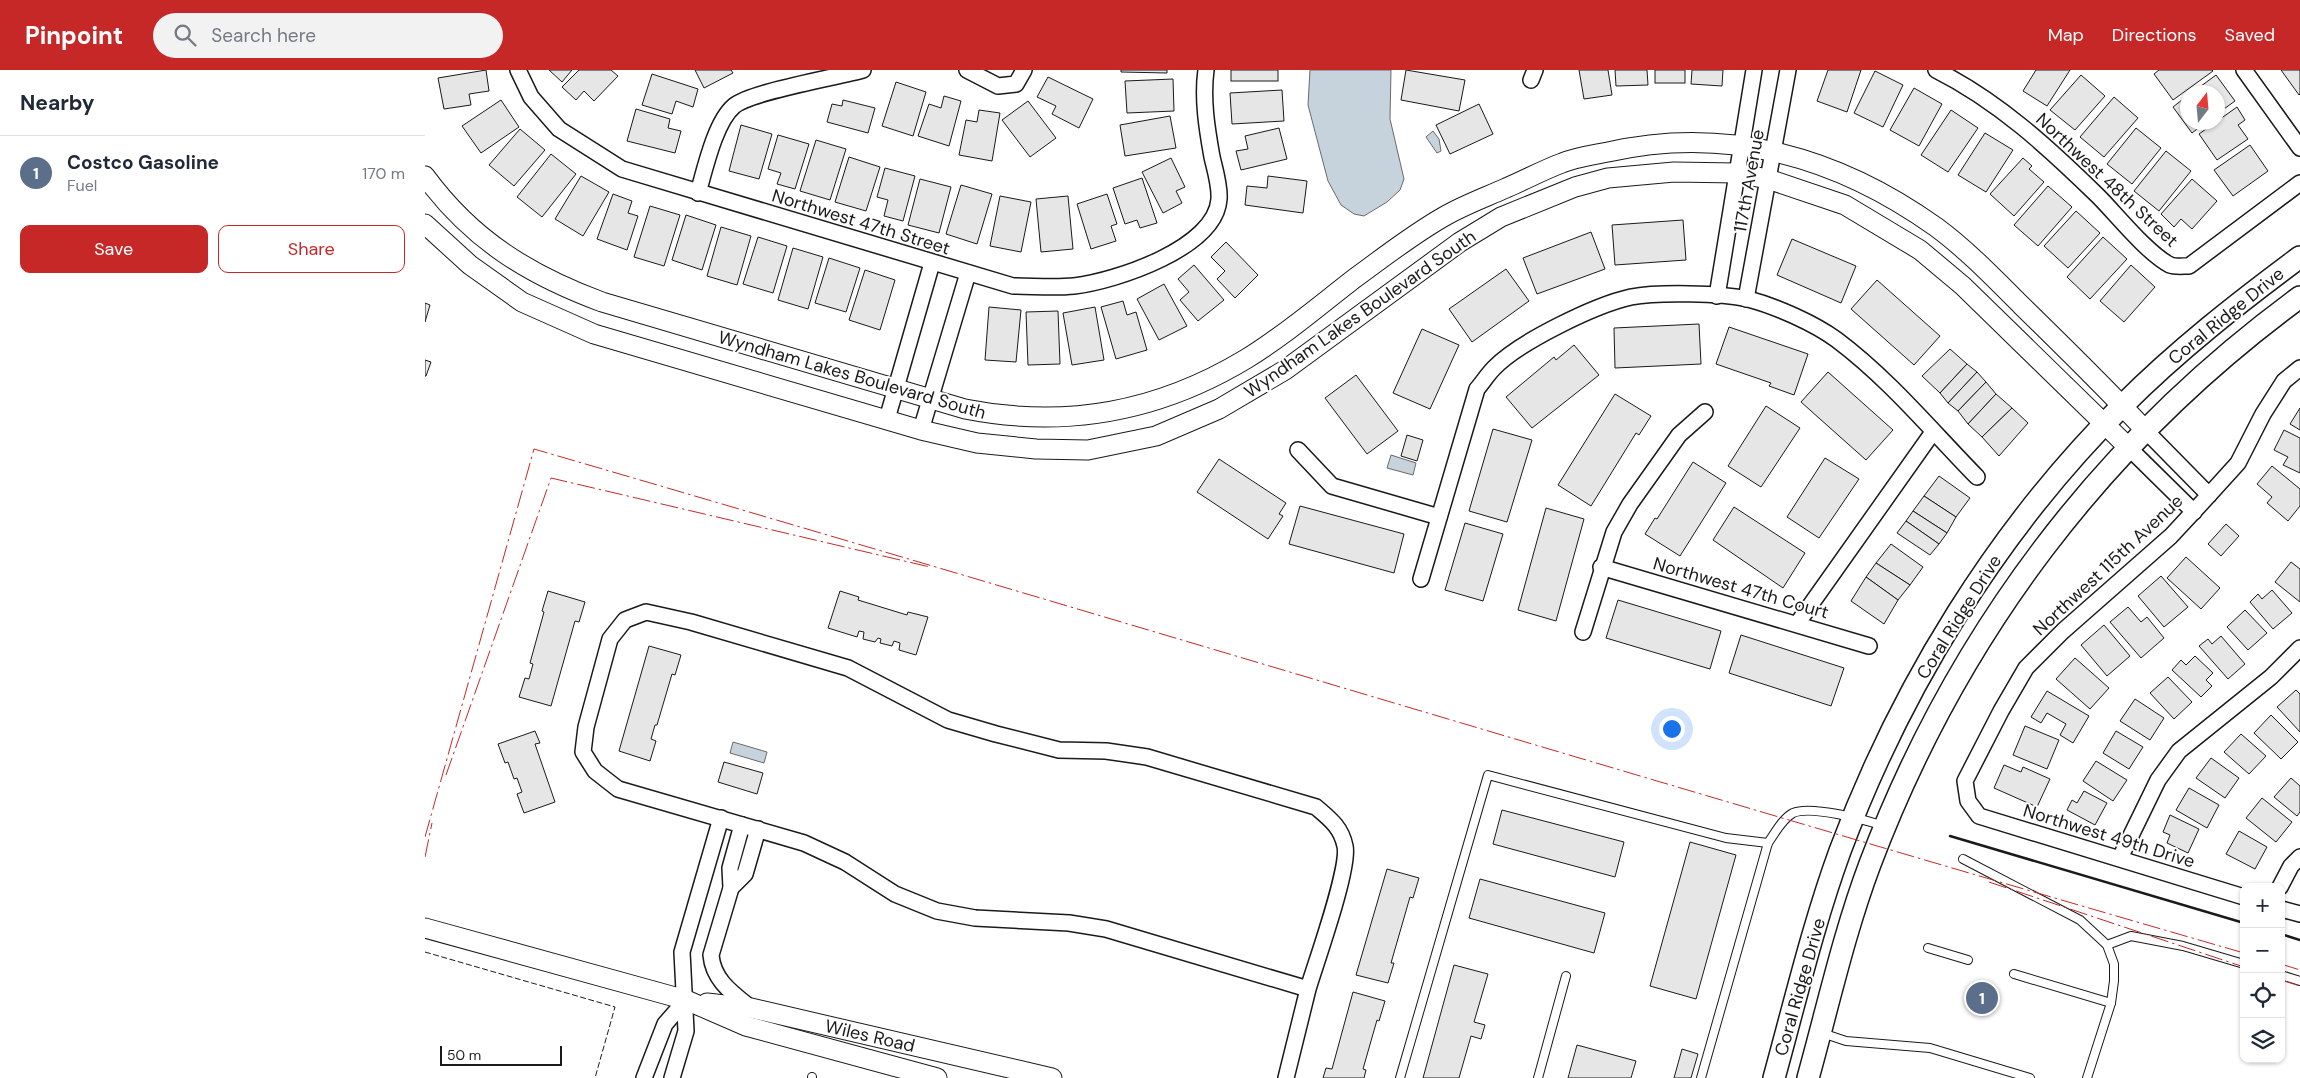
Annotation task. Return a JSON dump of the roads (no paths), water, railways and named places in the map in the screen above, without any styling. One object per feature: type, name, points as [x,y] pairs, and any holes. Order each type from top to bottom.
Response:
[{"type":"main road","name":"Coral Ridge Drive","points":[[1774,1078],[1820,914],[1854,816],[1906,706],[1931,659],[1973,590],[2044,493],[2122,406],[2209,327],[2300,257]]},
{"type":"main road","name":"Coral Ridge Drive","points":[[1808,1078],[1848,929],[1885,826],[1902,785],[1937,715],[1996,613],[2060,524],[2145,430],[2222,358],[2300,297]]},
{"type":"street","points":[[698,193],[714,137],[734,106],[761,94],[863,70]]},
{"type":"street","points":[[967,70],[998,86],[1016,84],[1024,70]]},
{"type":"street","name":"Northwest 47th Street","points":[[518,71],[531,97],[559,129],[622,169],[967,274],[1013,286],[1074,286],[1127,275],[1176,252],[1206,228],[1217,214],[1220,197],[1207,128],[1206,70]]},
{"type":"street","name":"117th Avenue","points":[[1717,296],[1754,70]]},
{"type":"street","name":"117th Avenue","points":[[1746,299],[1788,70]]},
{"type":"street","name":"Northwest 48th Street","points":[[1936,70],[1957,75],[2012,118],[2055,154],[2153,252],[2171,266],[2189,266],[2300,183]]},
{"type":"street","points":[[2244,70],[2300,148]]},
{"type":"street","name":"Wyndham Lakes Boulevard South","points":[[425,176],[435,190],[487,242],[524,267],[559,286],[602,302],[930,400],[996,415],[1054,418],[1113,412],[1147,404],[1189,388],[1249,357],[1404,242],[1447,215],[1565,162],[1637,145],[1695,142],[1741,144],[1773,150],[1850,177],[1890,196],[1938,228],[1993,277],[2145,430]]},
{"type":"street","name":"Wyndham Lakes Boulevard South","points":[[425,224],[477,271],[522,302],[594,334],[921,430],[977,443],[1036,449],[1088,450],[1156,436],[1219,409],[1285,370],[1460,242],[1501,217],[1575,187],[1608,178],[1674,172],[1736,173],[1768,178],[1845,205],[1920,250],[1963,286],[2129,447]]},
{"type":"street","points":[[887,419],[932,263]]},
{"type":"street","points":[[921,430],[967,274]]},
{"type":"street","points":[[1421,579],[1477,389],[1495,367],[1531,340],[1577,317],[1631,297],[1677,294],[1717,296],[1746,299],[1782,311],[1835,339],[1886,382],[1977,477]]},
{"type":"street","name":"Northwest 115th Avenue","points":[[1968,801],[1965,781],[2001,711],[2026,668],[2063,631],[2171,536],[2209,496],[2238,463],[2263,414],[2284,381],[2300,368]]},
{"type":"street","points":[[1583,632],[1601,568],[1614,532],[1630,504],[1679,435],[1705,412]]},
{"type":"street","points":[[2145,430],[2209,496]]},
{"type":"street","points":[[1797,624],[1933,432]]},
{"type":"street","points":[[2129,447],[2194,512]]},
{"type":"street","points":[[1298,450],[1331,486],[1439,517]]},
{"type":"street","name":"Northwest 47th Court","points":[[1601,568],[1869,646]]},
{"type":"street","points":[[1286,1078],[1308,989],[1344,870],[1346,847],[1337,824],[1316,807],[1147,757],[1106,751],[1059,750],[948,720],[847,668],[691,622],[646,612],[625,620],[609,638],[585,728],[583,752],[595,771],[618,788],[804,843],[845,862],[895,894],[937,910],[975,918],[1069,923],[1106,929],[1308,989]]},
{"type":"street","points":[[2120,858],[2158,780],[2179,751],[2271,677],[2300,648]]},
{"type":"street","name":"Northwest 49th Drive","points":[[1968,801],[1979,816],[2240,896]]},
{"type":"street","points":[[672,1078],[686,1031],[686,1000],[682,952],[721,818]]},
{"type":"street","points":[[742,825],[730,868],[731,888],[713,945],[711,965],[720,981],[751,1008]]},
{"type":"street","points":[[731,888],[745,874],[758,829]]},
{"type":"street","points":[[710,853],[733,859]]},
{"type":"street","points":[[2282,883],[2291,866],[2300,857]]},
{"type":"street","points":[[2285,910],[2300,914]]},
{"type":"street","name":"Wiles Road","points":[[425,928],[686,1000],[746,1026],[937,1078]]},
{"type":"street","points":[[644,1078],[665,1024],[686,1000]]},
{"type":"street","name":"Wiles Road","points":[[686,1000],[751,1008],[1052,1078]]},
{"type":"lane","points":[[1400,1078],[1488,775],[1726,838],[1768,843]]},
{"type":"lane","points":[[1701,1078],[1768,843],[1781,824],[1793,813],[1813,810],[1830,815],[1854,816],[1885,826]]},
{"type":"lane","points":[[1963,860],[2081,920],[2107,944],[2114,964],[2111,1003],[2087,1078]]},
{"type":"lane","points":[[2107,944],[2131,936],[2183,946],[2240,963]]},
{"type":"lane","points":[[1928,948],[1968,960]]},
{"type":"lane","points":[[2014,974],[2111,1003]]},
{"type":"lane","points":[[1538,1078],[1566,976]]},
{"type":"lane","points":[[2285,976],[2300,981]]},
{"type":"lane","points":[[1821,1033],[1846,1040],[1930,1048],[2030,1078]]},
{"type":"place","name":"Costco Gasoline","points":[[1982,998]]}]
